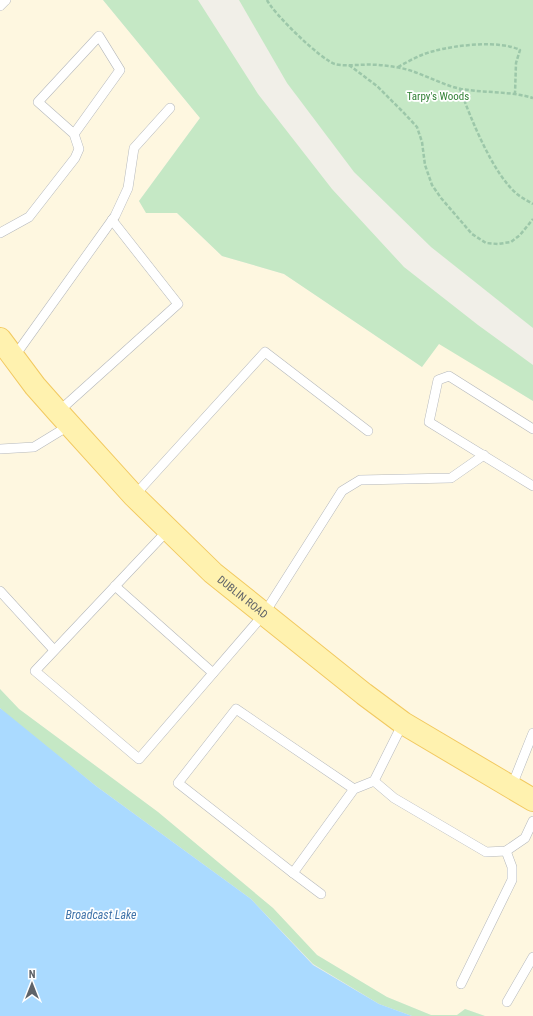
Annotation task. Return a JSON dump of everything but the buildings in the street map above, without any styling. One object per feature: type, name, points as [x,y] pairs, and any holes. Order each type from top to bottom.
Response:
[{"type":"main road","name":"DUBLIN ROAD","points":[[0,339],[35,386],[134,496],[213,573],[364,694],[403,723],[533,800]]},
{"type":"lane","points":[[0,6],[6,0]]},
{"type":"lane","points":[[0,233],[29,217],[75,158],[79,149],[74,134],[38,102],[99,36],[120,70],[74,134]]},
{"type":"lane","points":[[14,358],[112,220],[128,188],[134,148],[170,108]]},
{"type":"lane","points":[[0,449],[34,447],[178,304],[112,220]]},
{"type":"lane","points":[[134,496],[265,352],[368,431]]},
{"type":"lane","points":[[533,429],[448,376],[438,380],[429,422],[533,486]]},
{"type":"lane","points":[[168,530],[35,671],[139,759],[264,614],[342,491],[360,480],[451,478],[484,455]]},
{"type":"lane","points":[[115,586],[213,673]]},
{"type":"lane","points":[[0,591],[54,650]]},
{"type":"lane","points":[[321,894],[178,783],[236,709],[354,789]]},
{"type":"lane","points":[[293,872],[354,789],[374,780],[403,723]]},
{"type":"lane","points":[[511,788],[533,733]]},
{"type":"lane","points":[[374,780],[394,798],[486,852],[506,851],[525,838],[533,821]]},
{"type":"lane","points":[[461,984],[512,880],[512,867],[506,851]]},
{"type":"lane","points":[[507,1002],[533,957]]},
{"type":"path","points":[[267,0],[268,4],[283,21],[324,58],[334,64],[397,67],[415,72],[440,83],[460,89],[515,94],[533,98]]},
{"type":"path","points":[[397,67],[418,56],[434,51],[492,44],[512,46],[520,50],[516,63],[515,94]]},
{"type":"path","points":[[349,65],[377,86],[417,127],[422,142],[425,165],[432,185],[441,198],[472,234],[486,243],[498,244],[511,242],[520,235],[533,219]]},
{"type":"path","points":[[460,89],[470,116],[504,181],[518,195],[533,204]]},
{"type":"shaded area","points":[[0,0],[103,0],[200,118],[139,201],[146,212],[177,213],[222,256],[284,274],[422,367],[439,343],[533,401],[533,1016],[485,1016],[465,1009],[457,1015],[431,1015],[387,997],[317,955],[273,908],[158,812],[19,709],[0,689]]},
{"type":"green space","points":[[103,0],[198,0],[258,94],[332,189],[404,267],[478,325],[533,365],[533,401],[439,344],[422,367],[284,274],[222,256],[177,213],[146,213],[139,201],[200,118]]},
{"type":"green space","name":"Tarpy's Woods","points":[[239,0],[533,0],[533,328],[431,247],[354,172],[287,83]]},
{"type":"green space","points":[[0,689],[19,709],[158,812],[273,908],[317,955],[387,997],[431,1015],[457,1015],[465,1009],[485,1016],[412,1016],[379,1004],[313,964],[251,899],[96,786],[7,715],[0,708]]},
{"type":"water","name":"Broadcast Lake","points":[[0,708],[96,786],[251,899],[313,965],[379,1004],[412,1016],[0,1016]]}]
